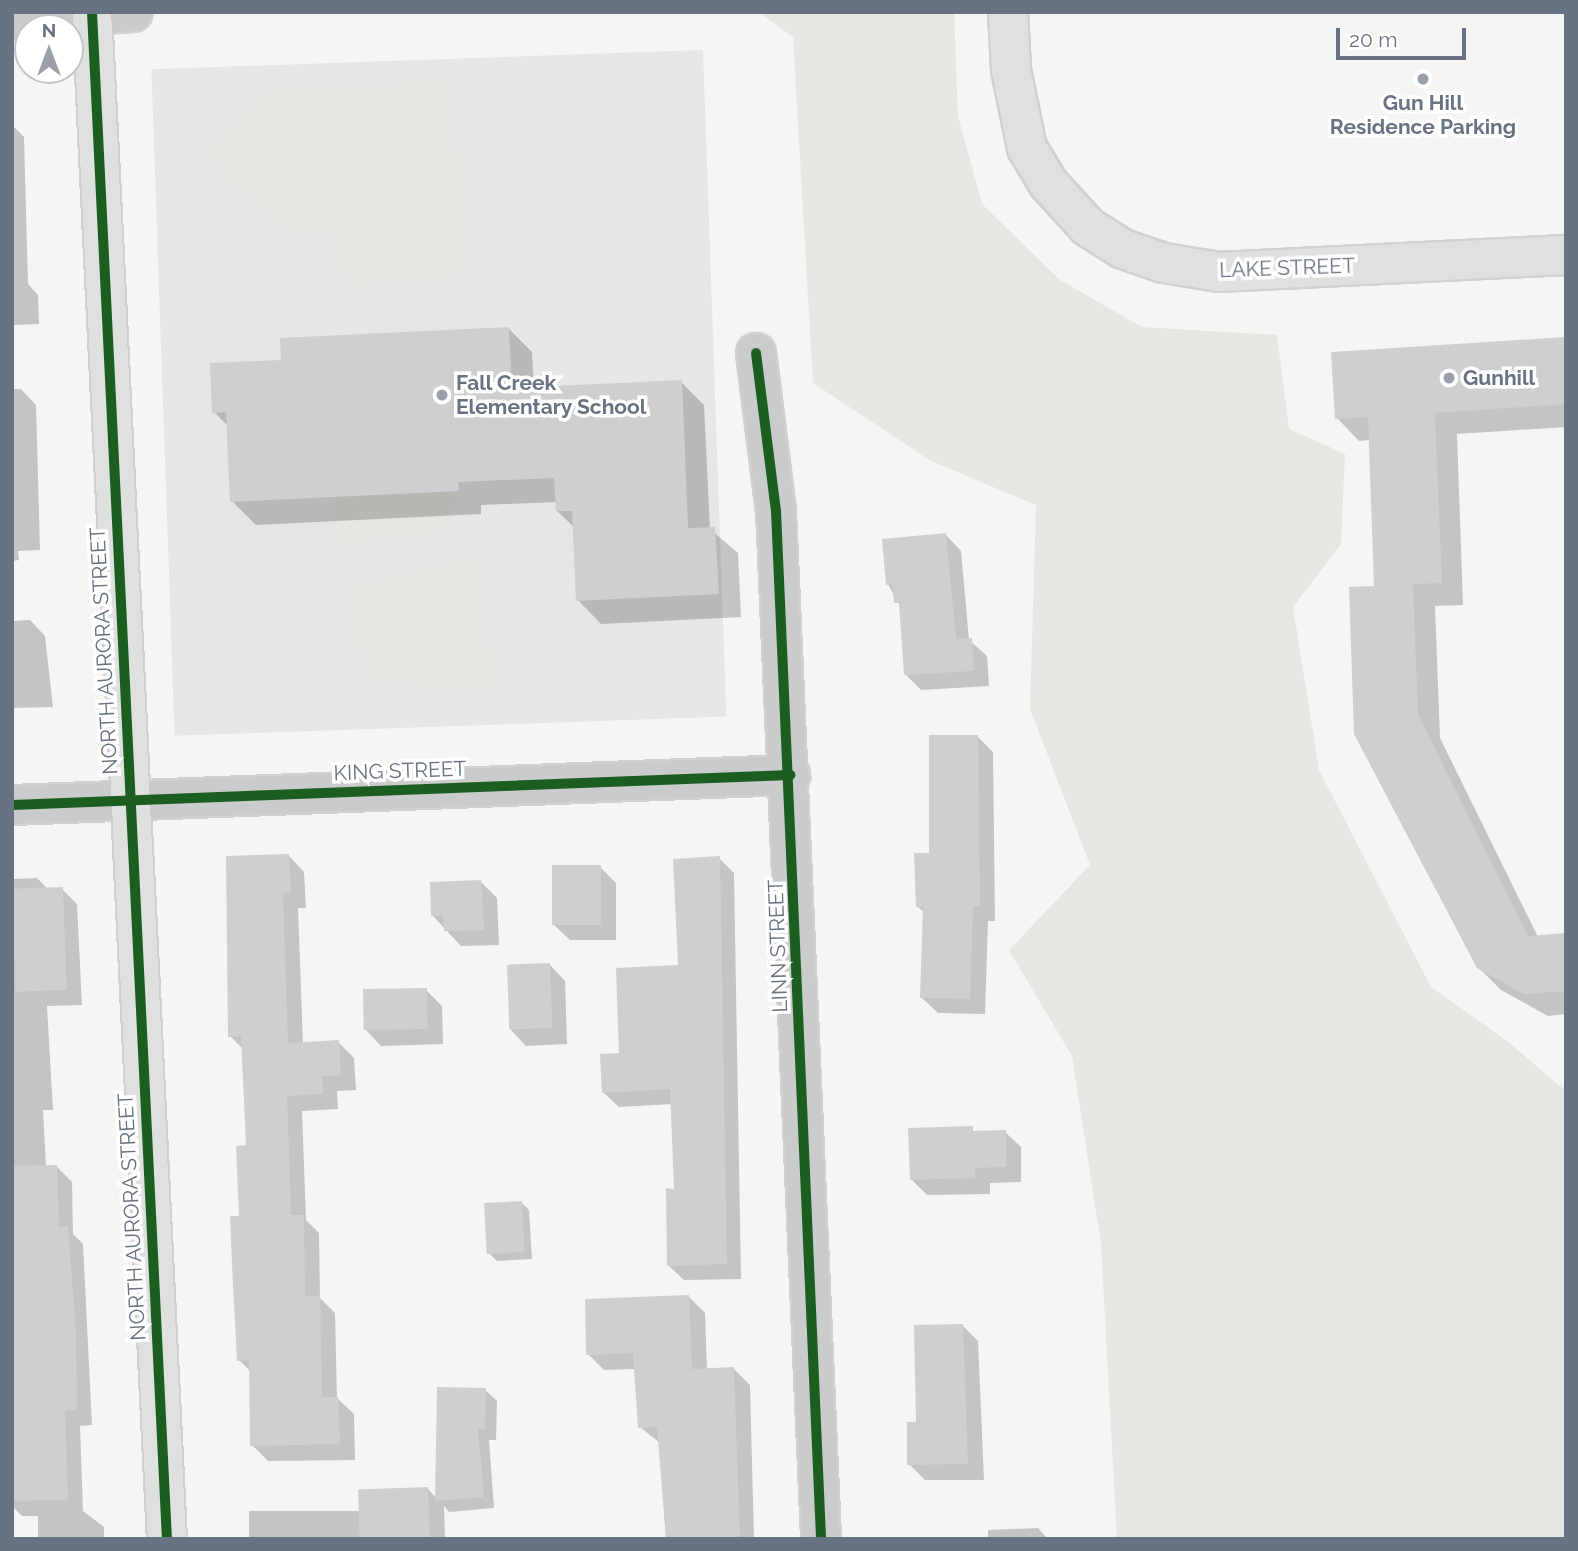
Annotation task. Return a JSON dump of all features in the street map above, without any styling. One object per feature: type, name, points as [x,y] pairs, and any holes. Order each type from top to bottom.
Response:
[{"type":"street","points":[[12,20],[133,12]]},
{"type":"street","name":"LAKE STREET","points":[[1008,12],[1011,70],[1027,148],[1048,183],[1073,212],[1088,227],[1123,249],[1164,263],[1219,272],[1566,255]]},
{"type":"street","name":"NORTH AURORA STREET","points":[[92,14],[167,1539]]},
{"type":"street","name":"LINN STREET","points":[[756,354],[776,511],[790,775],[821,1539]]},
{"type":"street","name":"KING STREET","points":[[12,805],[790,775]]},
{"type":"shaded area","points":[[759,12],[954,12],[958,116],[982,204],[1060,280],[1142,327],[1277,335],[1289,429],[1345,454],[1341,544],[1293,607],[1319,770],[1431,987],[1507,1041],[1566,1091],[1566,1539],[1117,1539],[1101,1244],[1072,1056],[1009,950],[1090,865],[1030,709],[1036,505],[931,461],[813,383],[793,37]]},
{"type":"shaded area","name":"Fall Creek Elementary School","points":[[703,50],[726,717],[175,736],[151,69]]},
{"type":"shaded area","points":[[457,80],[467,270],[455,280],[356,286],[335,266],[333,231],[286,234],[212,168],[210,144],[264,89]]},
{"type":"shaded area","points":[[459,491],[452,522],[435,537],[333,543],[331,497]]},
{"type":"shaded area","points":[[485,554],[497,693],[363,681],[343,587]]},
{"type":"building","name":"Fall Creek Elementary School","points":[[509,327],[512,388],[682,380],[688,528],[715,527],[719,594],[576,601],[572,511],[556,511],[554,478],[458,482],[459,491],[230,502],[226,412],[212,413],[210,363],[281,360],[280,338]]},
{"type":"building","points":[[1566,337],[1566,404],[1435,413],[1442,583],[1413,584],[1418,714],[1528,936],[1566,933],[1566,991],[1524,994],[1477,968],[1354,734],[1349,587],[1374,586],[1368,417],[1335,419],[1331,352]]},
{"type":"building","points":[[946,533],[956,639],[972,638],[974,671],[904,675],[899,603],[894,603],[892,584],[886,585],[882,539]]},
{"type":"building","points":[[929,735],[978,735],[980,905],[973,906],[970,999],[920,998],[923,907],[916,907],[914,853],[929,853]]},
{"type":"building","points":[[289,854],[291,892],[283,893],[288,1043],[339,1040],[341,1075],[322,1076],[323,1094],[287,1096],[291,1215],[304,1215],[305,1296],[320,1296],[322,1397],[338,1397],[340,1444],[250,1446],[249,1360],[237,1361],[230,1216],[239,1216],[236,1146],[246,1145],[241,1036],[228,1037],[226,856]]},
{"type":"building","points":[[720,856],[727,1264],[667,1266],[666,1188],[674,1189],[670,1089],[602,1093],[600,1054],[619,1053],[616,968],[678,965],[673,859]]},
{"type":"building","points":[[552,865],[601,865],[601,925],[552,925]]},
{"type":"building","points":[[481,880],[484,930],[444,931],[443,916],[431,916],[430,882]]},
{"type":"building","points":[[63,887],[67,990],[16,992],[12,889]]},
{"type":"building","points":[[550,963],[552,1028],[509,1029],[507,965]]},
{"type":"building","points":[[427,988],[428,1029],[364,1030],[363,989]]},
{"type":"building","points":[[973,1126],[973,1131],[1006,1130],[1006,1167],[975,1168],[975,1178],[910,1180],[908,1128]]},
{"type":"building","points":[[57,1165],[59,1227],[68,1226],[76,1333],[77,1410],[65,1411],[68,1500],[12,1501],[12,1166]]},
{"type":"building","points":[[522,1201],[525,1252],[487,1254],[484,1203]]},
{"type":"building","points":[[689,1295],[692,1369],[734,1367],[740,1539],[666,1539],[657,1427],[638,1428],[633,1353],[586,1355],[585,1299]]},
{"type":"building","points":[[963,1324],[968,1464],[907,1465],[907,1422],[916,1422],[914,1325]]},
{"type":"building","points":[[437,1387],[486,1388],[485,1429],[478,1429],[484,1497],[435,1501]]},
{"type":"building","points":[[428,1487],[430,1539],[360,1539],[358,1489]]},
{"type":"cycle path","points":[[92,12],[167,1539]]},
{"type":"cycle path","points":[[756,353],[776,511],[821,1539]]},
{"type":"cycle path","points":[[12,805],[790,775]]},
{"type":"place","name":"Gun Hill Residence Parking","points":[[1423,79]]},
{"type":"place","name":"Gunhill","points":[[1449,378]]},
{"type":"place","name":"Fall Creek Elementary School","points":[[442,395]]}]
